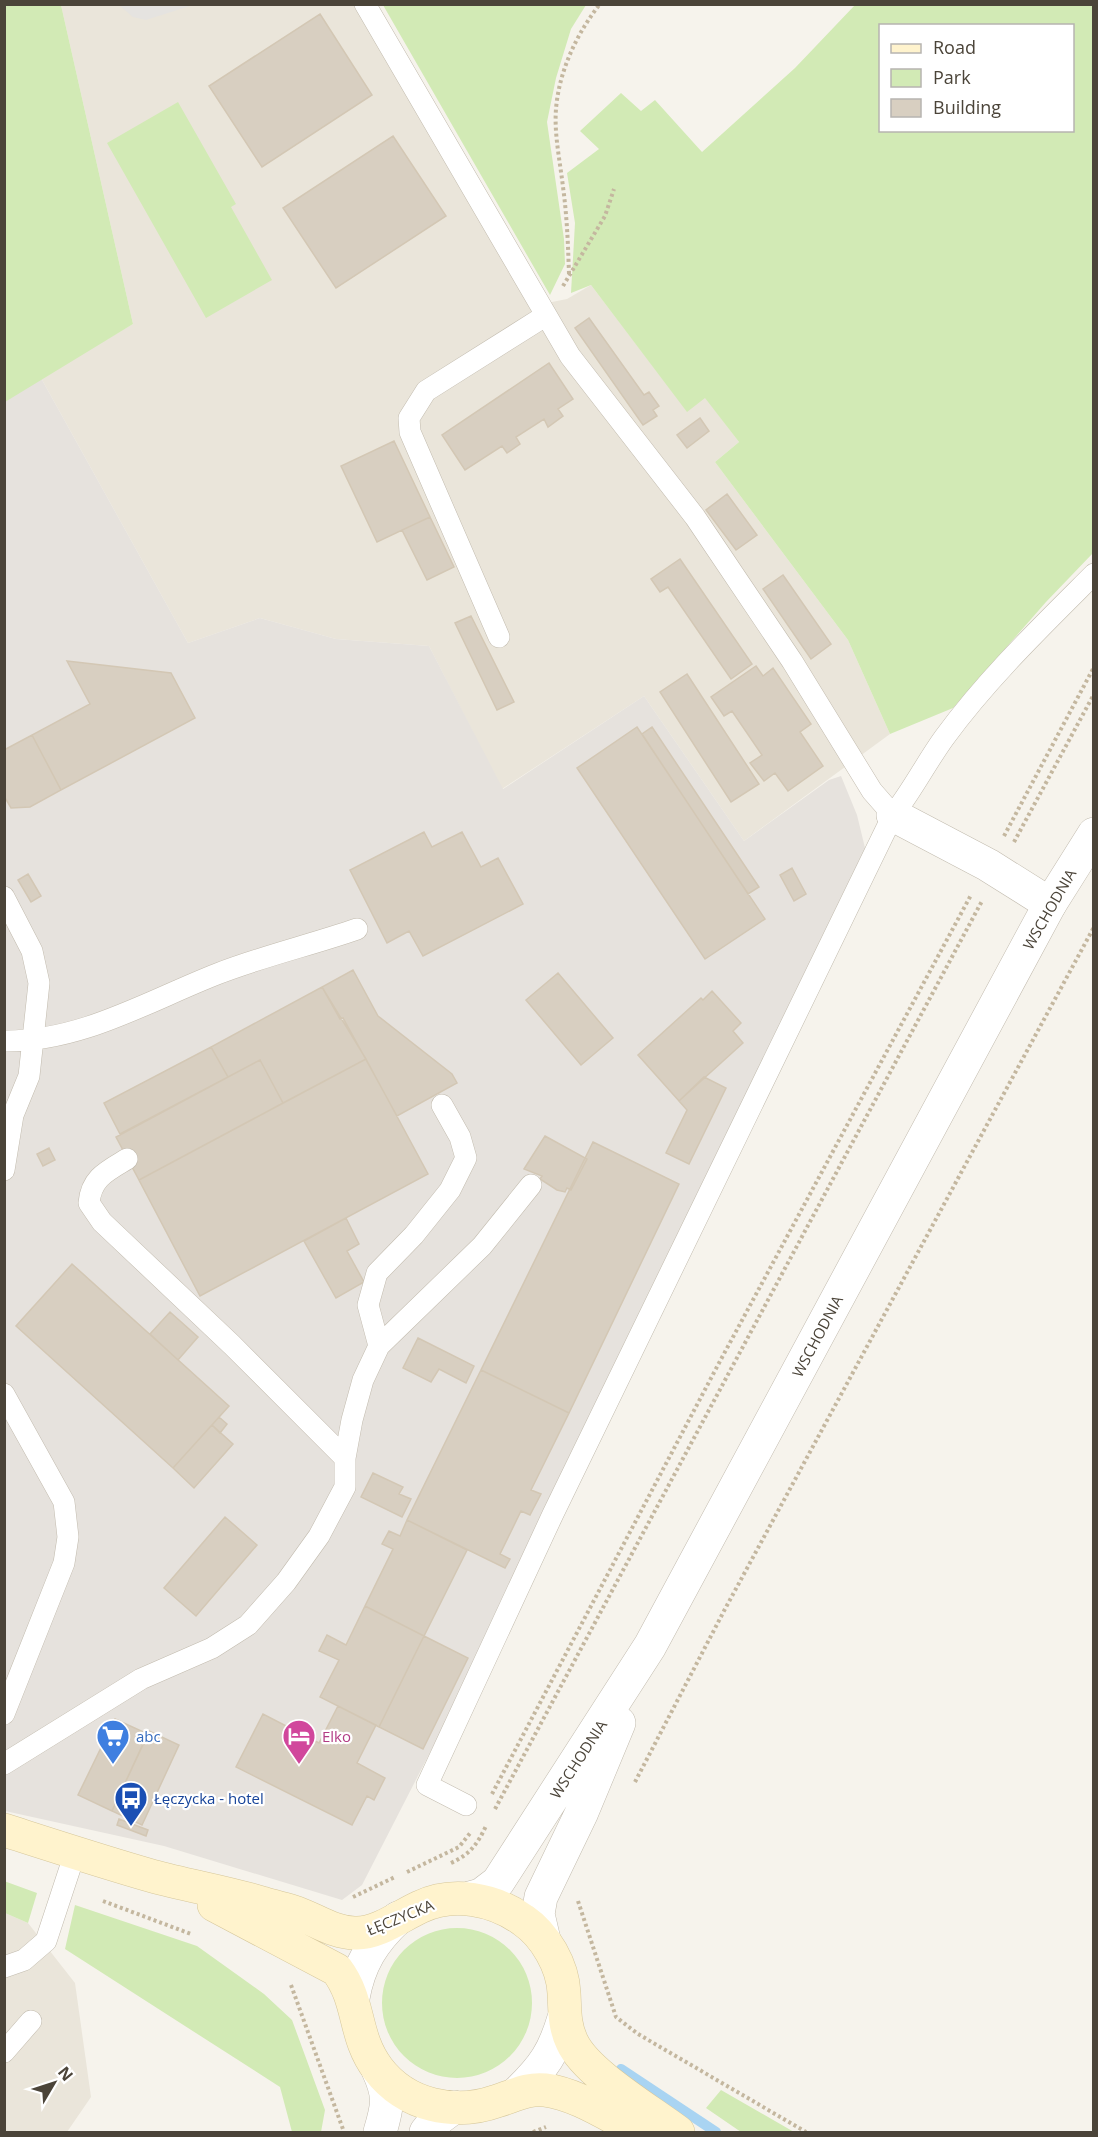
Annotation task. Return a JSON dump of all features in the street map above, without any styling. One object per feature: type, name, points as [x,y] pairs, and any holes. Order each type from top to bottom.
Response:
[{"type":"main road","name":"ŁĘCZYCKA","points":[[4,1830],[153,1876],[257,1902],[332,1928],[357,1933],[377,1928],[422,1906],[447,1899],[470,1898],[500,1907],[524,1920],[544,1940],[557,1964],[562,1982],[564,2018]]},
{"type":"main road","name":"ŁĘCZYCKA","points":[[153,1876],[198,1896],[337,1970],[348,1985],[353,1998],[359,2036],[378,2070],[407,2096],[425,2103],[472,2107],[497,2101],[518,2092],[546,2090],[664,2131]]},
{"type":"main road","points":[[564,2018],[572,2043],[586,2062],[664,2131]]},
{"type":"street","points":[[893,815],[993,868],[1050,904]]},
{"type":"street","name":"WSCHODNIA","points":[[470,1898],[481,1894],[498,1882],[650,1646],[1050,904],[1094,834]]},
{"type":"street","points":[[544,1940],[538,1914],[541,1897],[582,1812],[650,1646]]},
{"type":"street","points":[[353,1998],[357,1976],[365,1958],[379,1936],[398,1918]]},
{"type":"street","name":"ŁĘCZYCKA","points":[[518,2092],[542,2069],[556,2045],[564,2018]]},
{"type":"street","points":[[378,2070],[387,2090],[388,2106],[380,2133]]},
{"type":"street","points":[[426,2133],[434,2122],[454,2107]]},
{"type":"lane","points":[[365,4],[570,356],[695,517],[792,661],[872,791],[893,815]]},
{"type":"lane","points":[[499,637],[410,432],[409,418],[426,391],[545,316]]},
{"type":"lane","points":[[466,1805],[427,1785],[553,1514],[893,815],[914,789],[942,740],[970,705],[1094,574]]},
{"type":"lane","points":[[4,897],[32,951],[39,983],[29,1076],[13,1115],[4,1170]]},
{"type":"lane","points":[[4,1041],[32,1042],[101,1024],[218,974],[357,929]]},
{"type":"lane","points":[[379,1346],[368,1305],[377,1273],[414,1235],[450,1190],[466,1158],[460,1137],[442,1105]]},
{"type":"lane","points":[[128,1159],[97,1177],[90,1191],[89,1203],[102,1222],[232,1345],[345,1458]]},
{"type":"lane","points":[[4,1764],[141,1679],[212,1648],[248,1625],[286,1582],[319,1536],[345,1487],[345,1458],[352,1420],[363,1380],[379,1346],[483,1246],[531,1185]]},
{"type":"lane","points":[[4,1394],[64,1502],[68,1537],[64,1563],[4,1714]]},
{"type":"lane","points":[[4,1967],[24,1960],[46,1941],[75,1853]]},
{"type":"lane","points":[[4,2052],[31,2021]]},
{"type":"path","points":[[600,4],[579,34],[570,54],[556,107],[555,127],[568,231],[568,274],[605,216],[614,189]]},
{"type":"path","points":[[449,1864],[469,1854],[479,1841],[993,868],[1094,667]]},
{"type":"path","points":[[490,1797],[719,1363],[993,868],[1094,694]]},
{"type":"path","points":[[634,1784],[748,1566],[1094,927]]},
{"type":"path","points":[[343,1898],[351,1899],[459,1847],[473,1829]]},
{"type":"path","points":[[64,1887],[201,1937]]},
{"type":"path","points":[[577,1897],[616,2017],[639,2034],[806,2133]]},
{"type":"path","points":[[287,1980],[291,1985],[344,2133]]},
{"type":"shaded area","points":[[61,5],[356,5],[532,306],[567,299],[591,285],[687,411],[705,397],[739,442],[715,462],[848,640],[890,734],[744,841],[644,696],[502,789],[429,646],[336,639],[260,618],[188,643],[41,378],[133,324]]},
{"type":"shaded area","points":[[119,5],[193,5],[146,20],[133,17]]},
{"type":"shaded area","points":[[41,378],[188,643],[260,618],[336,639],[429,646],[503,789],[644,696],[744,841],[829,780],[841,776],[857,815],[866,852],[443,1727],[362,1885],[342,1900],[164,1846],[5,1811],[4,402]]},
{"type":"shaded area","points":[[5,1913],[28,1923],[75,1983],[91,2097],[67,2132],[5,2132]]},
{"type":"green space","points":[[5,4],[61,5],[133,324],[5,402]]},
{"type":"green space","points":[[383,5],[586,5],[571,29],[556,78],[547,122],[564,239],[565,264],[550,295]]},
{"type":"green space","points":[[855,5],[1094,5],[1093,553],[1046,602],[953,708],[890,734],[848,640],[715,462],[739,442],[705,398],[687,412],[591,285],[571,293],[575,223],[567,173],[599,149],[580,131],[621,93],[641,111],[655,100],[702,152],[795,68]]},
{"type":"green space","points":[[178,102],[236,204],[231,207],[272,280],[206,318],[107,143]]},
{"type":"green space","points":[[4,1881],[37,1893],[28,1923],[5,1913]]},
{"type":"green space","points":[[75,1905],[197,1946],[264,1994],[292,2020],[325,2110],[321,2132],[292,2132],[280,2087],[65,1949]]},
{"type":"green space","points":[[457,1928],[486,1934],[510,1950],[526,1974],[532,2003],[526,2032],[510,2056],[486,2072],[457,2078],[428,2072],[404,2056],[388,2032],[382,2003],[388,1974],[404,1950],[428,1934]]},
{"type":"green space","points":[[721,2090],[794,2132],[741,2132],[706,2108]]},
{"type":"building","points":[[320,14],[372,95],[262,167],[209,86]]},
{"type":"building","points":[[393,136],[446,216],[336,288],[283,208]]},
{"type":"building","points":[[589,318],[644,395],[649,392],[659,406],[653,410],[657,416],[643,425],[575,328]]},
{"type":"building","points":[[549,363],[573,399],[558,409],[563,416],[548,427],[544,419],[516,437],[520,444],[507,453],[502,446],[465,470],[442,435]]},
{"type":"building","points":[[700,418],[709,431],[687,448],[677,435]]},
{"type":"building","points":[[394,441],[430,517],[377,542],[341,466]]},
{"type":"building","points":[[727,494],[757,535],[736,550],[706,510]]},
{"type":"building","points":[[430,517],[454,567],[427,580],[402,530]]},
{"type":"building","points":[[680,559],[752,664],[731,679],[668,587],[660,592],[651,579]]},
{"type":"building","points":[[783,575],[831,644],[811,659],[763,589]]},
{"type":"building","points":[[471,616],[514,702],[497,710],[455,623]]},
{"type":"building","points":[[67,661],[171,673],[195,718],[61,790],[32,735],[90,704]]},
{"type":"building","points":[[756,666],[763,676],[773,668],[811,724],[800,732],[823,766],[788,791],[775,773],[764,781],[750,763],[762,755],[732,711],[724,716],[711,697]]},
{"type":"building","points":[[687,674],[759,784],[731,802],[660,692]]},
{"type":"building","points":[[637,727],[765,919],[705,959],[577,768]]},
{"type":"building","points":[[652,727],[759,887],[748,894],[642,734]]},
{"type":"building","points":[[32,735],[61,790],[30,807],[11,808],[4,796],[4,750]]},
{"type":"building","points":[[424,832],[432,847],[462,832],[481,867],[498,858],[523,904],[423,956],[409,931],[387,943],[350,870]]},
{"type":"building","points":[[792,868],[806,894],[794,901],[780,875]]},
{"type":"building","points":[[28,874],[41,896],[31,902],[18,880]]},
{"type":"building","points":[[353,970],[378,1016],[452,1074],[457,1083],[397,1116],[343,1018],[340,1019],[322,987]]},
{"type":"building","points":[[558,973],[613,1038],[581,1065],[526,1000]]},
{"type":"building","points":[[322,987],[366,1059],[283,1103],[260,1060],[228,1077],[211,1047]]},
{"type":"building","points":[[712,991],[741,1023],[733,1031],[743,1043],[679,1101],[638,1055],[701,998],[703,1000]]},
{"type":"building","points":[[211,1047],[228,1077],[120,1134],[104,1103]]},
{"type":"building","points":[[366,1059],[428,1174],[200,1296],[139,1180]]},
{"type":"building","points":[[260,1060],[283,1103],[139,1180],[116,1137]]},
{"type":"building","points":[[704,1077],[726,1088],[689,1164],[666,1153],[687,1110],[679,1101]]},
{"type":"building","points":[[545,1136],[587,1159],[571,1190],[567,1188],[565,1192],[557,1190],[540,1179],[542,1176],[524,1169]]},
{"type":"building","points":[[593,1142],[679,1184],[569,1413],[481,1370]]},
{"type":"building","points":[[49,1148],[55,1160],[43,1166],[37,1154]]},
{"type":"building","points":[[346,1218],[359,1244],[347,1251],[364,1282],[336,1298],[304,1241]]},
{"type":"building","points":[[72,1264],[229,1406],[173,1468],[16,1326]]},
{"type":"building","points":[[170,1312],[198,1337],[178,1360],[150,1334]]},
{"type":"building","points":[[418,1338],[474,1366],[466,1383],[439,1369],[431,1382],[403,1368]]},
{"type":"building","points":[[481,1370],[569,1413],[531,1490],[541,1494],[530,1515],[521,1511],[500,1554],[510,1559],[505,1568],[407,1520]]},
{"type":"building","points":[[219,1417],[227,1424],[220,1433],[212,1425]]},
{"type":"building","points":[[212,1425],[233,1444],[194,1488],[173,1468]]},
{"type":"building","points":[[373,1473],[403,1487],[399,1494],[411,1499],[402,1517],[361,1497]]},
{"type":"building","points":[[225,1517],[257,1545],[196,1616],[164,1588]]},
{"type":"building","points":[[407,1520],[467,1550],[424,1636],[365,1606],[393,1549],[382,1544],[389,1531],[400,1536]]},
{"type":"building","points":[[365,1606],[424,1636],[379,1727],[320,1697],[339,1660],[319,1651],[327,1635],[346,1645]]},
{"type":"building","points":[[424,1636],[468,1658],[423,1749],[379,1727]]},
{"type":"building","name":"Elko","points":[[338,1706],[376,1725],[357,1763],[385,1778],[374,1800],[367,1796],[352,1825],[236,1767],[263,1714],[319,1743]]},
{"type":"building","name":"abc","points":[[115,1719],[148,1734],[112,1811],[78,1795]]},
{"type":"building","points":[[149,1731],[179,1745],[142,1825],[112,1811]]},
{"type":"building","points":[[119,1819],[148,1830],[146,1836],[117,1825]]},
{"type":"waterway","points":[[621,2069],[716,2132]]},
{"type":"place","name":"abc","points":[[113,1765]]},
{"type":"place","name":"Elko","points":[[299,1765]]},
{"type":"place","name":"Łęczycka - hotel","points":[[131,1827]]}]
